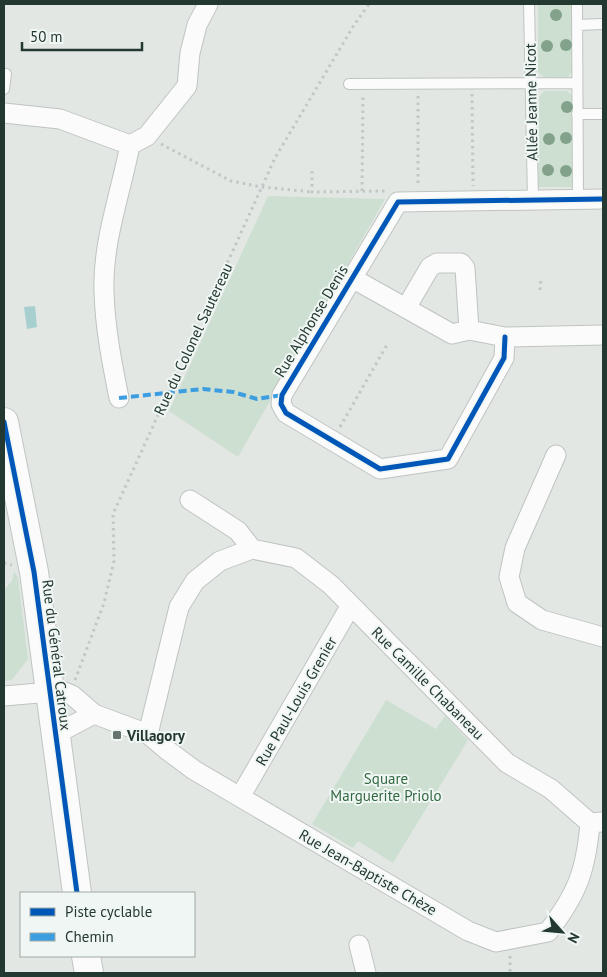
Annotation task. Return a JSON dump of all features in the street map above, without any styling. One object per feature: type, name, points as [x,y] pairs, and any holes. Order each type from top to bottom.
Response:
[{"type":"street","points":[[4,113],[60,119],[130,145],[147,136],[187,86],[190,53],[197,25],[208,4]]},
{"type":"street","points":[[119,398],[111,360],[103,291],[108,244],[130,145]]},
{"type":"street","name":"Rue Alphonse Denis","points":[[505,337],[504,358],[448,459],[380,468],[286,413],[281,404],[282,395],[398,202],[603,199]]},
{"type":"street","points":[[406,308],[430,267],[437,263],[461,263],[465,268],[469,330]]},
{"type":"street","points":[[352,278],[452,334],[469,330],[505,337],[603,335]]},
{"type":"street","name":"Rue du Général Catroux","points":[[4,422],[60,693],[54,735],[77,892]]},
{"type":"street","points":[[556,455],[515,548],[509,577],[517,603],[542,620],[603,637]]},
{"type":"street","points":[[148,734],[179,607],[195,581],[220,561],[252,548],[238,531],[190,500]]},
{"type":"street","name":"Rue Camille Chabaneau","points":[[252,548],[296,558],[331,585],[507,763],[551,789],[597,823]]},
{"type":"street","name":"Rue Paul-Louis Grenier","points":[[240,797],[351,605]]},
{"type":"street","points":[[4,696],[60,693]]},
{"type":"street","name":"Rue Jean-Baptiste Chèze","points":[[60,693],[94,714],[148,734],[194,770],[468,931],[496,942],[548,932],[567,907],[583,874],[597,823]]},
{"type":"street","points":[[54,735],[94,714]]},
{"type":"street","points":[[358,945],[366,973]]},
{"type":"lane","name":"Allée Jeanne Nicot","points":[[529,4],[533,200]]},
{"type":"lane","points":[[577,4],[578,199]]},
{"type":"lane","points":[[577,25],[603,24]]},
{"type":"lane","points":[[4,89],[6,74]]},
{"type":"lane","points":[[349,84],[577,83]]},
{"type":"lane","points":[[577,114],[603,114]]},
{"type":"path","points":[[362,191],[364,84]]},
{"type":"path","points":[[418,84],[418,191]]},
{"type":"path","points":[[472,84],[473,189]]},
{"type":"path","points":[[147,136],[231,181],[262,187],[312,192]]},
{"type":"path","points":[[540,290],[541,277]]},
{"type":"path","points":[[332,441],[388,344]]},
{"type":"green space","points":[[538,4],[573,4],[573,70],[568,77],[545,78],[538,72]]},
{"type":"green space","points":[[544,91],[567,91],[573,96],[573,187],[538,187],[539,97]]},
{"type":"green space","points":[[268,196],[385,199],[238,457],[169,411]]},
{"type":"green space","points":[[14,571],[18,578],[28,659],[12,680],[4,681],[4,590],[12,581]]},
{"type":"green space","name":"Square Marguerite Priolo","points":[[386,700],[436,729],[445,716],[468,740],[393,863],[358,841],[353,848],[312,824]]},
{"type":"water","points":[[35,306],[37,327],[27,329],[24,307]]},
{"type":"marked path","points":[[119,398],[203,389],[233,392],[257,399],[282,395]]},
{"type":"cycle path","points":[[505,337],[504,358],[448,459],[380,469],[286,413],[281,404],[282,395],[398,202],[603,199]]},
{"type":"cycle path","points":[[4,422],[34,572],[77,892]]},
{"type":"place","name":"Villagory","points":[[117,735]]}]
